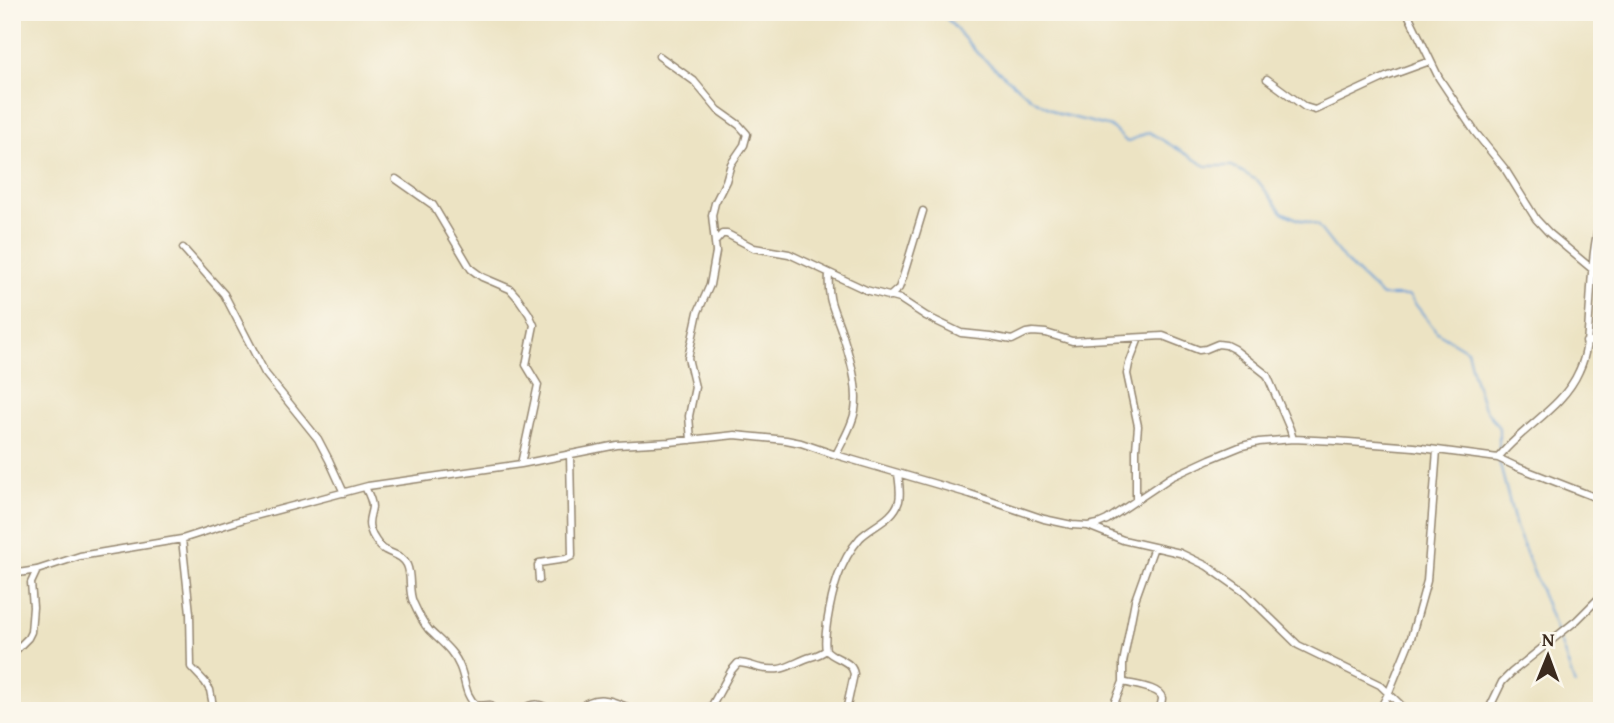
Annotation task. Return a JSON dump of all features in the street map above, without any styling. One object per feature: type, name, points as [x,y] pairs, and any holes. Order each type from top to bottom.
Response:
[{"type":"street","points":[[1407,12],[1430,61],[1450,95],[1505,169],[1536,219],[1592,272],[1602,272]]},
{"type":"street","points":[[659,56],[694,81],[718,110],[739,124],[747,134],[713,208],[716,252],[710,285],[698,312],[688,358],[695,387],[689,416],[691,440]]},
{"type":"street","points":[[1267,79],[1305,107],[1315,110],[1386,77],[1430,61]]},
{"type":"street","points":[[396,179],[433,205],[471,269],[510,289],[532,319],[534,330],[526,365],[538,385],[521,464]]},
{"type":"street","points":[[889,297],[899,288],[923,211]]},
{"type":"street","points":[[1498,458],[1508,444],[1561,398],[1580,370],[1586,342],[1597,229],[1602,215]]},
{"type":"street","points":[[715,242],[722,234],[727,234],[754,248],[789,254],[866,290],[900,299],[926,316],[961,333],[1015,340],[1033,332],[1072,341],[1163,336],[1199,350],[1218,344],[1226,345],[1267,374],[1293,439]]},
{"type":"street","points":[[183,248],[224,294],[265,373],[318,439],[344,493]]},
{"type":"street","points":[[829,274],[830,304],[843,336],[856,394],[852,422],[836,455]]},
{"type":"street","points":[[1136,499],[1136,449],[1139,431],[1127,374],[1139,338]]},
{"type":"street","points":[[1586,342],[1602,342]]},
{"type":"street","points":[[12,574],[37,570],[80,556],[182,538],[244,519],[396,481],[521,464],[617,445],[726,436],[794,441],[1044,519],[1072,525],[1088,526],[1107,520],[1177,473],[1242,446],[1293,439],[1437,450],[1498,458],[1602,500]]},
{"type":"street","points":[[1378,711],[1389,692],[1411,638],[1427,581],[1437,450]]},
{"type":"street","points":[[539,580],[539,563],[569,558],[573,554],[570,454]]},
{"type":"street","points":[[846,711],[854,670],[850,664],[826,650],[831,596],[845,561],[860,539],[897,506],[900,496],[898,474]]},
{"type":"street","points":[[365,487],[372,507],[369,522],[371,532],[382,548],[398,555],[405,562],[410,572],[412,601],[427,628],[453,653],[471,701],[477,706],[490,705],[493,711]]},
{"type":"street","points":[[1088,526],[1123,540],[1180,553],[1207,566],[1244,592],[1298,645],[1373,681],[1389,692],[1407,711]]},
{"type":"street","points":[[182,538],[189,604],[191,667],[205,682],[214,711]]},
{"type":"street","points":[[1111,711],[1123,682],[1123,663],[1133,605],[1154,547]]},
{"type":"street","points":[[12,654],[31,632],[31,583],[37,570]]},
{"type":"street","points":[[1488,711],[1502,682],[1577,620],[1602,595]]},
{"type":"street","points":[[709,711],[738,663],[760,668],[788,668],[826,650]]},
{"type":"street","points":[[1123,682],[1149,688],[1160,694],[1162,698],[1159,711]]},
{"type":"street","points":[[575,711],[594,700],[601,700],[639,711]]},
{"type":"street","points":[[521,711],[536,704],[554,711]]},
{"type":"street","points":[[778,711],[783,708],[794,711]]},
{"type":"waterway","points":[[941,12],[978,54],[1031,98],[1059,114],[1111,127],[1127,142],[1149,132],[1206,166],[1232,166],[1258,181],[1282,212],[1317,225],[1345,261],[1382,296],[1409,296],[1437,332],[1467,350],[1483,405],[1499,428],[1499,452]]},
{"type":"waterway","points":[[1499,461],[1516,527],[1575,685]]}]
